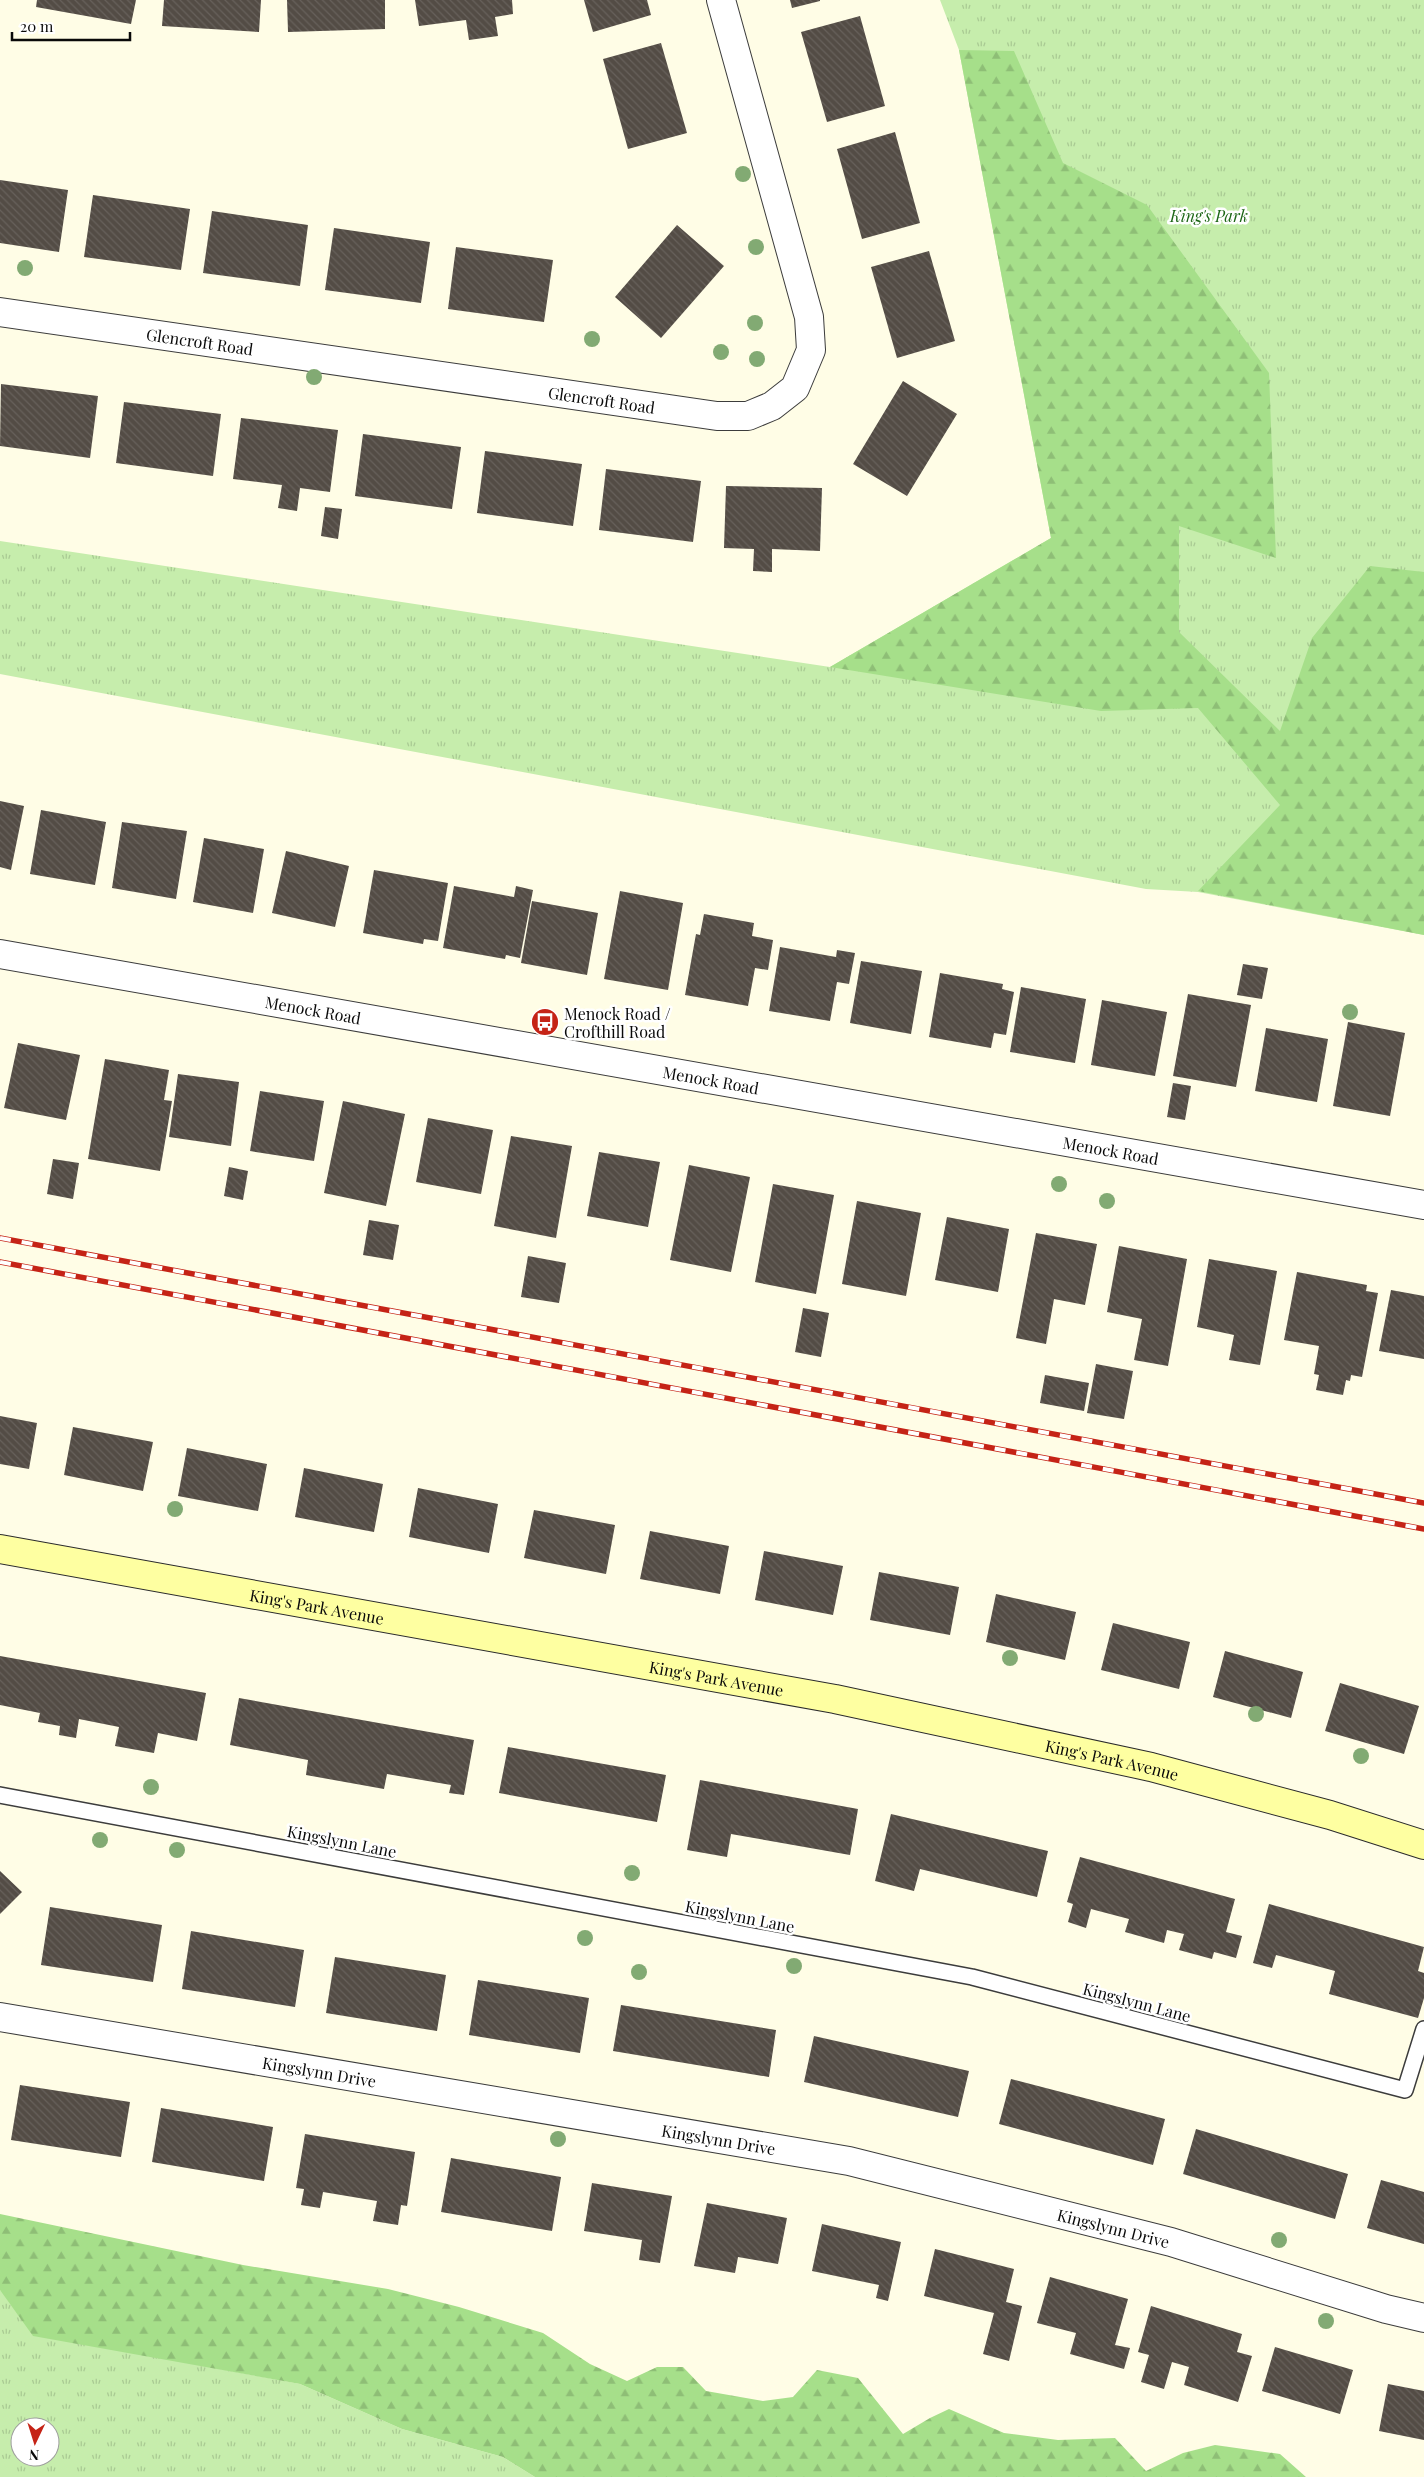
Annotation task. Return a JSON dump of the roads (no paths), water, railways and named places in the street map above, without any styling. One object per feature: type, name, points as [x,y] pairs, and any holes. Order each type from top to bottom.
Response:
[{"type":"main road","name":"King's Park Avenue","points":[[0,1549],[835,1699],[1151,1767],[1330,1815],[1424,1845]]},
{"type":"street","name":"Glencroft Road","points":[[0,312],[717,416],[748,416],[772,406],[795,388],[811,350],[809,317],[721,0]]},
{"type":"street","name":"Menock Road","points":[[0,954],[1424,1205]]},
{"type":"street","name":"Kingslynn Drive","points":[[0,2017],[849,2161],[1171,2242],[1386,2309],[1424,2318]]},
{"type":"lane","name":"Kingslynn Lane","points":[[0,1795],[972,1977],[1405,2090],[1424,2029]]},
{"type":"railway","points":[[0,1238],[1424,1503]]},
{"type":"railway","points":[[0,1262],[1424,1529]]},
{"type":"place","name":"Menock Road / Crofthill Road","points":[[545,1022]]},
{"type":"park label","name":"King's Park","points":[[1209,215]]}]
